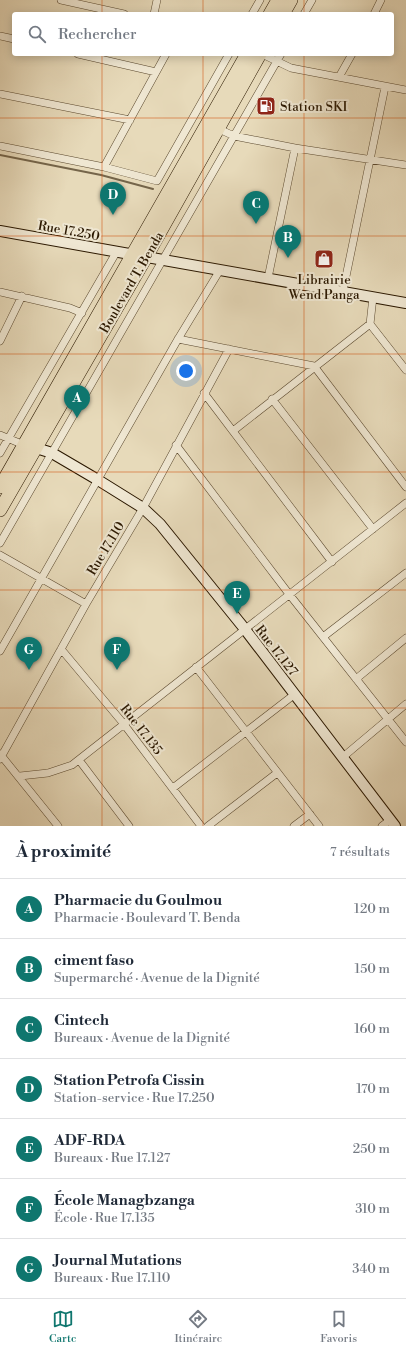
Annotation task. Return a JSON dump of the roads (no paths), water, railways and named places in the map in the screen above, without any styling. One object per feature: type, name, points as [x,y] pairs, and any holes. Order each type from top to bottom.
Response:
[{"type":"highway","points":[[271,12],[278,0]]},
{"type":"highway","points":[[284,12],[291,0]]},
{"type":"highway","name":"Boulevard T. Benda","points":[[0,487],[246,56]]},
{"type":"highway","name":"Boulevard T. Benda","points":[[0,510],[260,56]]},
{"type":"street","points":[[61,0],[116,12]]},
{"type":"street","points":[[154,12],[157,0]]},
{"type":"street","points":[[253,12],[260,0]]},
{"type":"street","points":[[305,12],[312,0]]},
{"type":"street","points":[[375,12],[382,0]]},
{"type":"street","points":[[0,36],[12,39]]},
{"type":"street","points":[[87,56],[156,72]]},
{"type":"street","points":[[104,167],[165,56]]},
{"type":"street","points":[[0,146],[104,167],[157,181],[227,56]]},
{"type":"street","points":[[265,56],[292,68],[406,90]]},
{"type":"street","points":[[0,543],[280,56]]},
{"type":"street","points":[[339,77],[351,56]]},
{"type":"street","points":[[343,292],[385,87]]},
{"type":"street","points":[[0,94],[130,120]]},
{"type":"street","points":[[219,129],[234,136],[295,148],[406,165]]},
{"type":"street","points":[[268,278],[295,148]]},
{"type":"street","name":"Rue 17.250","points":[[0,231],[406,303]]},
{"type":"street","points":[[0,453],[117,251]]},
{"type":"street","points":[[0,651],[178,339],[220,270]]},
{"type":"street","points":[[0,292],[70,308],[82,313]]},
{"type":"street","points":[[0,341],[22,296]]},
{"type":"street","points":[[373,297],[370,324],[406,370]]},
{"type":"street","points":[[233,431],[314,366],[370,324]]},
{"type":"street","points":[[178,339],[314,366],[406,488]]},
{"type":"street","name":"Rue 17.110","points":[[1,756],[86,604],[143,508],[229,349]]},
{"type":"street","points":[[204,393],[332,562]]},
{"type":"street","points":[[272,400],[374,529]]},
{"type":"street","points":[[0,435],[7,439],[24,444]]},
{"type":"street","name":"Rue 17.127","points":[[24,444],[52,453],[143,508],[175,540],[393,823]]},
{"type":"street","points":[[176,445],[289,594],[406,742]]},
{"type":"street","points":[[20,776],[48,773],[64,769],[79,760],[123,723],[406,503]]},
{"type":"street","points":[[0,555],[86,604]]},
{"type":"street","points":[[323,637],[406,573]]},
{"type":"street","points":[[356,679],[406,638]]},
{"type":"street","name":"Rue 17.135","points":[[61,649],[123,723],[201,826]]},
{"type":"street","points":[[196,667],[319,826]]},
{"type":"street","points":[[173,788],[295,694]]},
{"type":"street","points":[[342,757],[406,704]]},
{"type":"street","points":[[1,756],[20,776],[58,826]]},
{"type":"street","points":[[79,760],[129,826]]},
{"type":"street","points":[[208,826],[277,773]]},
{"type":"street","points":[[294,826],[310,814]]},
{"type":"street","points":[[382,826],[393,823]]},
{"type":"waterway","points":[[0,155],[101,175],[153,189]]},
{"type":"place","name":"Station SKI","points":[[266,106]]},
{"type":"place","name":"Station Petrofa Cissin","points":[[113,215]]},
{"type":"place","name":"Cintech","points":[[256,224]]},
{"type":"place","name":"ciment faso","points":[[288,258]]},
{"type":"place","name":"Librairie Wend Panga","points":[[324,259]]},
{"type":"place","name":"Pharmacie du Goulmou","points":[[77,418]]},
{"type":"place","name":"ADF-RDA","points":[[237,614]]},
{"type":"place","name":"Journal Mutations","points":[[29,670]]},
{"type":"place","name":"École Managbzanga","points":[[117,670]]}]
